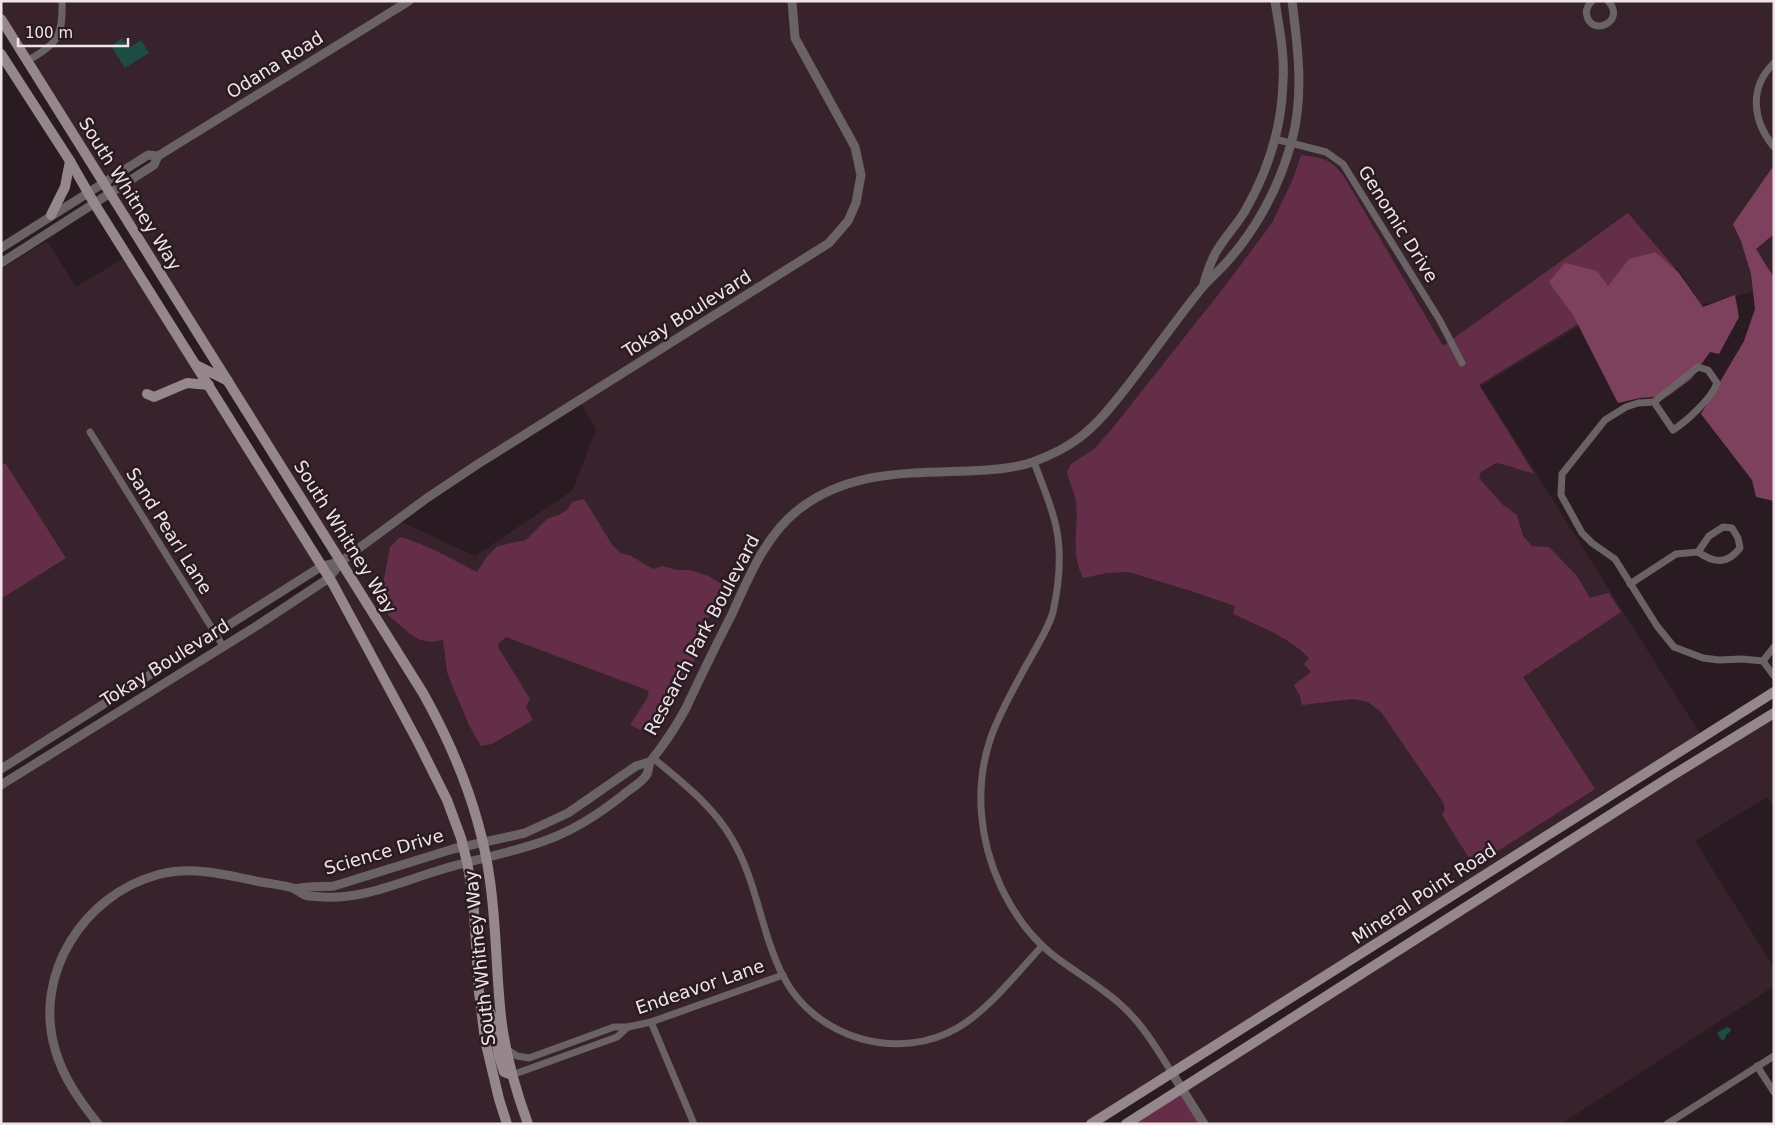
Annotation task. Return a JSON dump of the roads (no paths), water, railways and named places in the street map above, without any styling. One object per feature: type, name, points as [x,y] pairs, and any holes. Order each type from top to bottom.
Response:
[{"type":"main road","name":"South Whitney Way","points":[[1,19],[341,562],[440,724],[466,784],[476,814],[486,858],[493,903],[500,1008],[506,1048],[518,1098],[528,1124]]},
{"type":"main road","name":"South Whitney Way","points":[[1,54],[322,566],[438,782],[464,847],[473,896],[479,992],[485,1040],[499,1099],[508,1124]]},
{"type":"main road","points":[[51,215],[65,187],[70,162]]},
{"type":"main road","points":[[185,348],[212,356]]},
{"type":"main road","points":[[195,364],[228,382]]},
{"type":"main road","points":[[147,394],[154,397],[187,383],[209,385]]},
{"type":"main road","name":"Mineral Point Road","points":[[1091,1124],[1774,692]]},
{"type":"main road","name":"Mineral Point Road","points":[[1126,1124],[1665,780],[1774,713]]},
{"type":"main road","points":[[479,992],[492,1017],[499,1058],[504,1072],[512,1075]]},
{"type":"street","points":[[27,61],[48,49],[57,38],[62,25],[62,1]]},
{"type":"street","name":"Odana Road","points":[[1,263],[154,164],[158,156],[408,1]]},
{"type":"street","name":"Tokay Boulevard","points":[[1,785],[329,578],[341,562],[427,498],[478,464],[829,243],[846,224],[856,203],[861,175],[855,147],[795,38],[792,1]]},
{"type":"street","name":"Research Park Boulevard","points":[[1202,288],[1215,254],[1245,212],[1253,196],[1266,168],[1275,140],[1284,79],[1275,1]]},
{"type":"street","name":"Research Park Boulevard","points":[[486,858],[545,841],[590,819],[608,807],[646,775],[651,760],[673,731],[686,708],[766,547],[798,510],[826,492],[864,478],[909,473],[988,470],[1034,462],[1078,439],[1102,418],[1202,288],[1227,263],[1258,220],[1280,175],[1291,143],[1298,105],[1300,76],[1292,1]]},
{"type":"street","points":[[1592,1],[1587,8],[1587,17],[1592,24],[1600,26],[1608,23],[1613,16],[1613,7],[1608,1]]},
{"type":"street","points":[[1774,63],[1769,68],[1757,94],[1756,112],[1760,127],[1774,147]]},
{"type":"street","name":"Genomic Drive","points":[[1275,140],[1326,152],[1343,164],[1438,319],[1462,363]]},
{"type":"street","name":"Odana Road","points":[[1,248],[148,155],[158,156]]},
{"type":"street","points":[[1654,402],[1673,430],[1680,426],[1714,391],[1717,383],[1708,370],[1698,367],[1654,402],[1638,403],[1626,407],[1605,420],[1562,474],[1561,496],[1582,533],[1592,543],[1615,559],[1657,626],[1674,646],[1703,658],[1763,661],[1774,676]]},
{"type":"street","name":"Sand Pearl Lane","points":[[90,432],[223,646]]},
{"type":"street","points":[[1034,462],[1053,515],[1058,537],[1060,561],[1057,590],[1052,614],[1007,701],[991,737],[983,773],[981,804],[986,846],[998,880],[1017,914],[1042,946],[1130,1013],[1140,1025],[1204,1124]]},
{"type":"street","points":[[1630,584],[1676,554],[1698,552],[1710,560],[1725,560],[1734,556],[1740,548],[1738,538],[1732,528],[1723,527],[1709,536],[1698,552]]},
{"type":"street","name":"Tokay Boulevard","points":[[1,770],[322,566],[341,562]]},
{"type":"street","points":[[1763,661],[1774,647]]},
{"type":"street","points":[[651,760],[706,805],[732,837],[745,866],[782,975],[792,991],[808,1010],[834,1028],[858,1039],[872,1042],[897,1044],[936,1038],[954,1030],[969,1020],[1042,946]]},
{"type":"street","name":"Research Park Boulevard","points":[[482,843],[525,833],[544,825],[568,813],[636,766],[651,760]]},
{"type":"street","name":"Science Drive","points":[[295,889],[307,886],[334,886],[482,843]]},
{"type":"street","name":"Science Drive","points":[[98,1124],[79,1100],[65,1077],[54,1048],[50,1024],[50,1006],[52,987],[58,968],[74,933],[92,912],[107,899],[130,885],[169,872],[197,870],[295,889],[306,895],[351,896],[374,892],[467,862],[486,858]]},
{"type":"street","name":"Endeavor Lane","points":[[506,1048],[517,1056],[529,1058],[614,1028],[651,1022],[782,975]]},
{"type":"street","points":[[651,1022],[694,1124]]},
{"type":"street","name":"Endeavor Lane","points":[[512,1075],[616,1037],[628,1027]]},
{"type":"street","points":[[1667,1124],[1774,1056]]},
{"type":"street","points":[[1757,1066],[1774,1092]]}]
